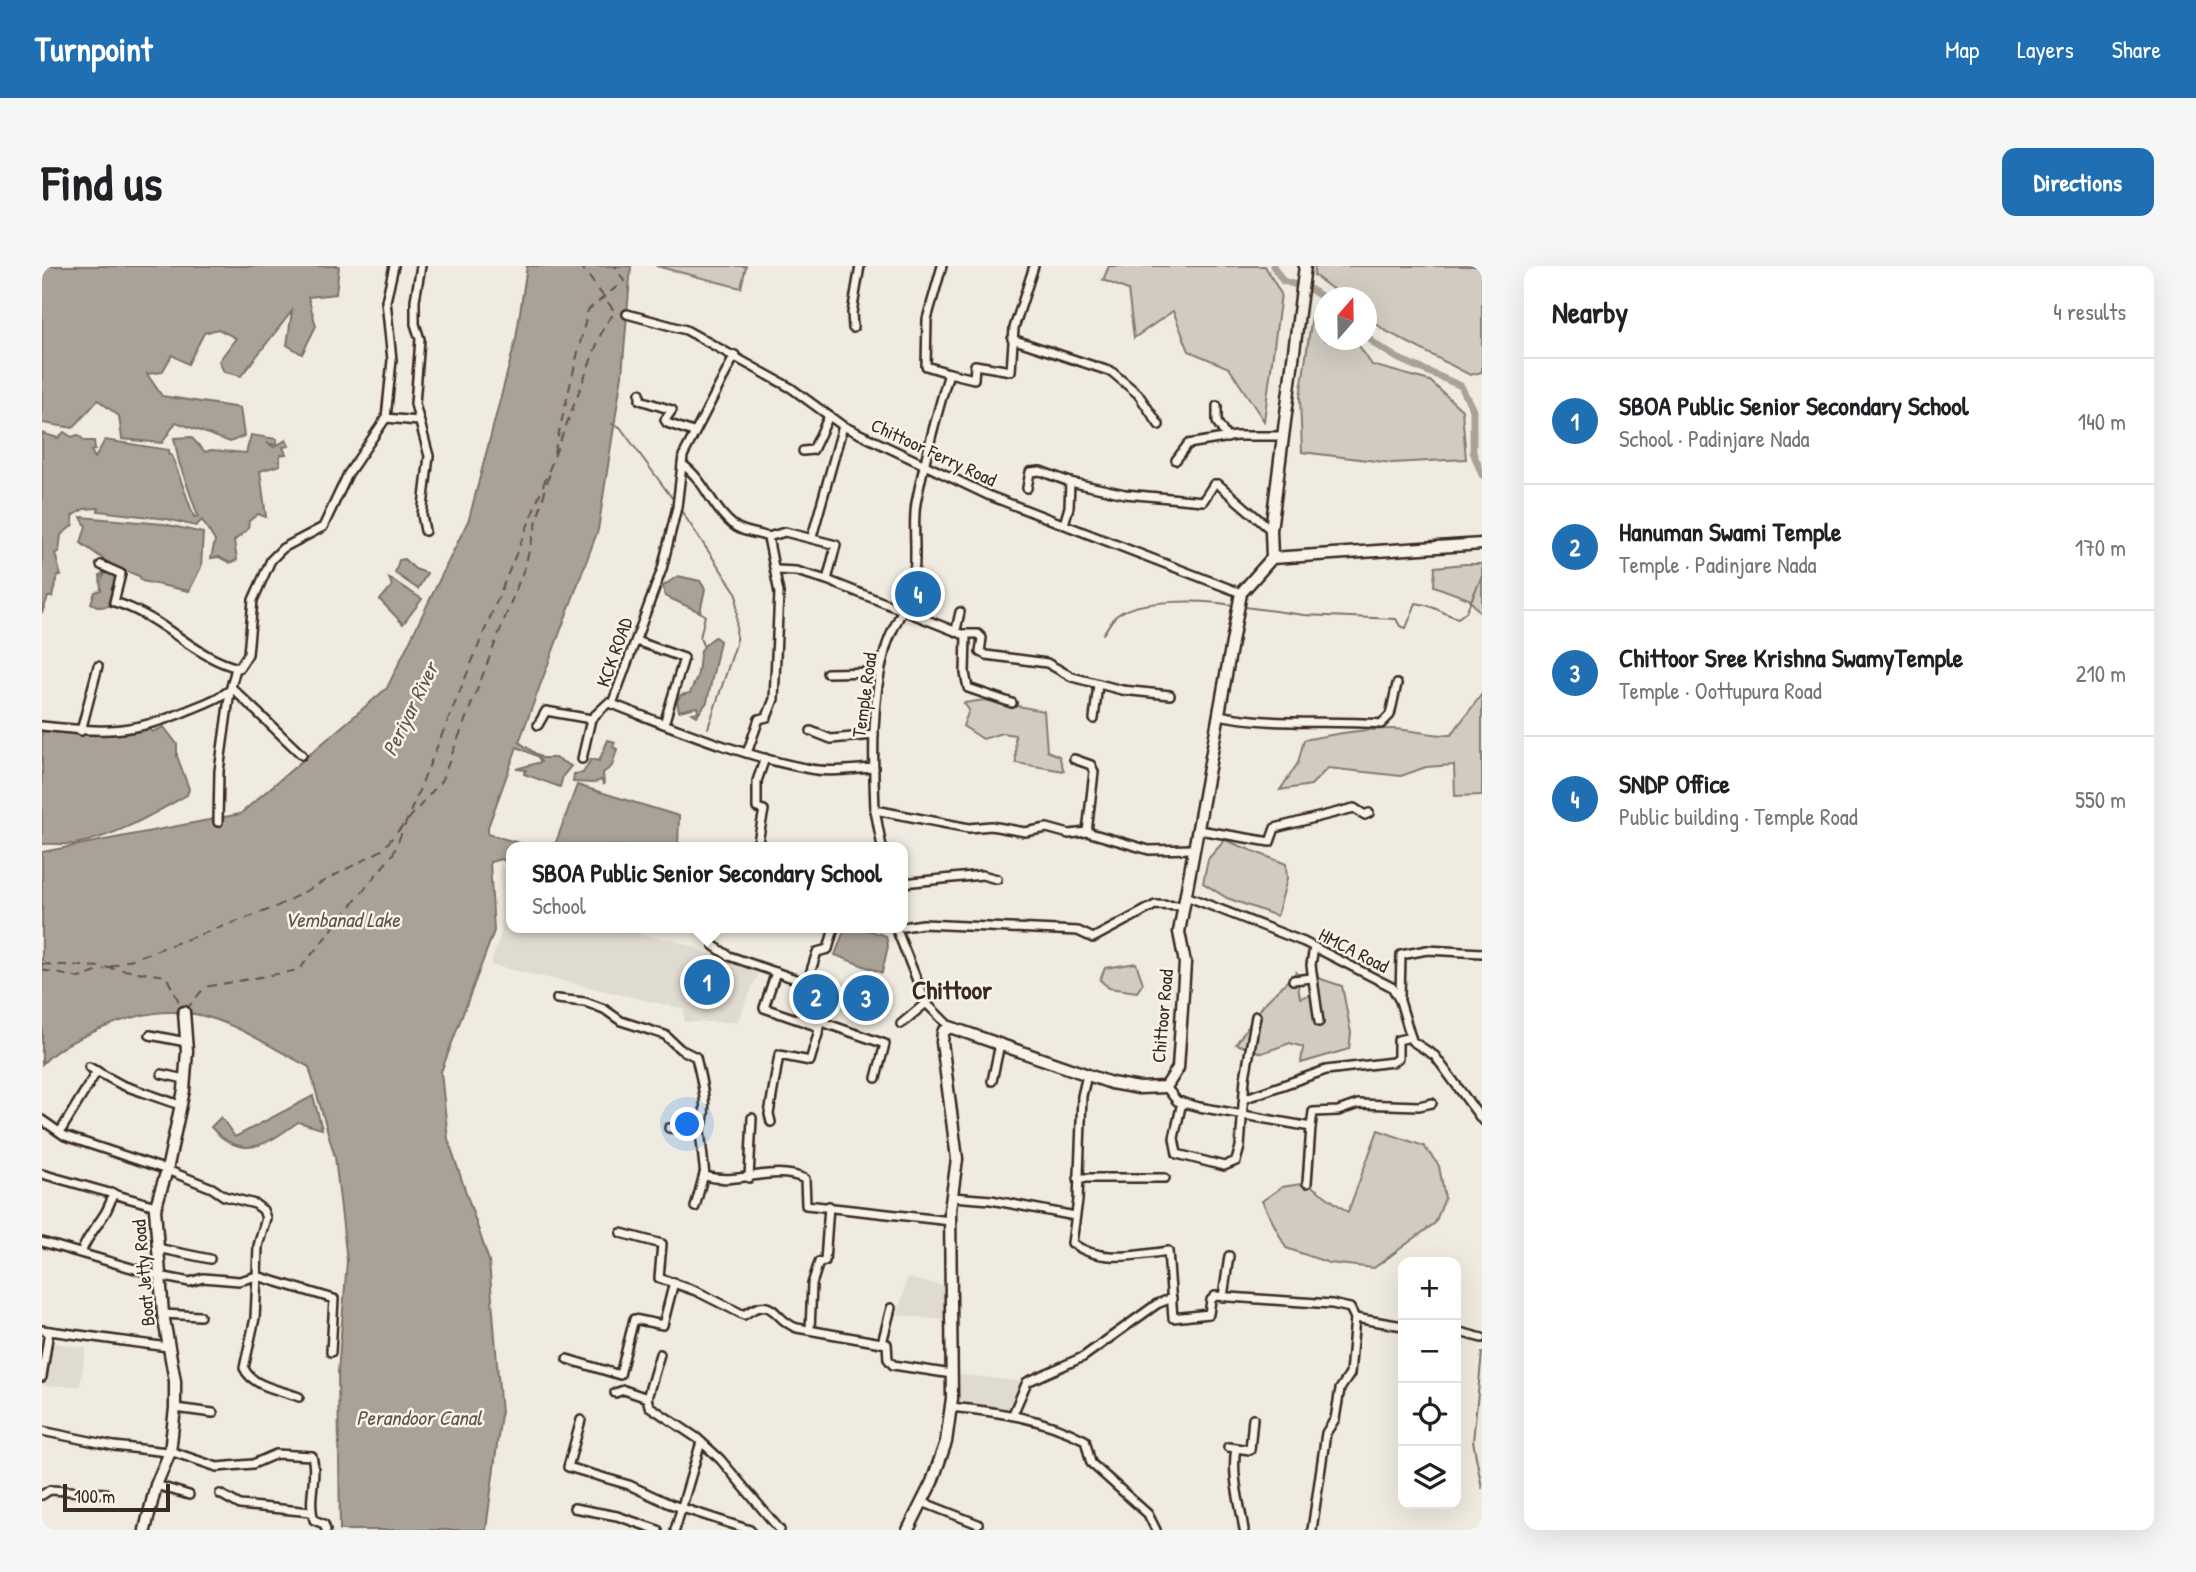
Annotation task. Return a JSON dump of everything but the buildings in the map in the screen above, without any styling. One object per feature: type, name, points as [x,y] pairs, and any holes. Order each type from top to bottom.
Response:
[{"type":"main road","points":[[1241,593],[1272,558],[1271,530],[1305,266]]},
{"type":"main road","points":[[1272,558],[1482,544]]},
{"type":"main road","name":"Chittoor Road","points":[[950,1027],[1087,1075],[1139,1088],[1166,1087],[1178,1068],[1185,963],[1179,932],[1241,593]]},
{"type":"main road","name":"Boat Jetty Road","points":[[145,1530],[156,1485],[170,1452],[174,1408],[175,1381],[163,1314],[156,1206],[167,1170],[184,1079],[184,1012]]},
{"type":"main road","points":[[908,1530],[946,1442],[951,1406],[951,1221],[957,1159],[942,1042],[943,1032],[950,1027]]},
{"type":"street","points":[[218,822],[219,771],[230,689],[236,668],[239,668],[248,654],[253,600],[271,560],[284,548],[323,527],[348,474],[386,418],[392,346],[386,301],[394,266]]},
{"type":"street","points":[[421,266],[415,300],[419,339],[415,404],[429,456],[422,515],[425,531]]},
{"type":"street","points":[[853,328],[852,313],[860,266]]},
{"type":"street","points":[[940,266],[927,319],[926,366],[974,379],[975,365],[1011,371],[1012,339],[1034,266]]},
{"type":"street","name":"Chittoor Ferry Road","points":[[627,314],[686,330],[735,355],[844,426],[990,496],[1241,593]]},
{"type":"street","points":[[1012,339],[1112,372],[1138,394],[1160,425]]},
{"type":"street","name":"KCK ROAD","points":[[735,355],[693,432],[682,464],[677,505],[662,569],[612,704],[747,753],[811,770],[874,768]]},
{"type":"street","name":"Temple Road","points":[[881,842],[874,768],[880,672],[885,650],[914,580],[913,541],[923,465],[949,373]]},
{"type":"street","points":[[640,393],[640,400],[672,410],[664,420],[667,423],[693,432]]},
{"type":"street","points":[[1217,405],[1217,422],[1227,438]]},
{"type":"street","points":[[803,451],[813,450],[829,416]]},
{"type":"street","points":[[386,418],[418,421]]},
{"type":"street","points":[[812,537],[844,426]]},
{"type":"street","points":[[1176,460],[1188,443],[1227,438],[1284,436]]},
{"type":"street","points":[[682,464],[695,473],[732,525],[749,533],[768,537],[785,532],[836,545],[828,580]]},
{"type":"street","points":[[1027,488],[1030,472],[1040,471],[1070,482],[1125,494],[1203,501],[1214,484],[1218,484],[1271,530]]},
{"type":"street","points":[[1064,524],[1069,507],[1070,482]]},
{"type":"street","points":[[747,753],[759,719],[767,717],[774,699],[779,593],[777,570],[771,556],[768,537]]},
{"type":"street","points":[[102,565],[121,574],[114,602],[153,618],[202,651],[236,668]]},
{"type":"street","points":[[777,570],[796,571],[828,580],[966,634],[978,634],[982,638],[980,652],[986,655],[1047,663],[1072,677],[1098,684],[1170,695]]},
{"type":"street","points":[[956,630],[960,612]]},
{"type":"street","points":[[966,634],[965,673],[968,688],[1012,703]]},
{"type":"street","points":[[636,641],[684,657],[664,724]]},
{"type":"street","points":[[81,731],[99,666]]},
{"type":"street","points":[[827,673],[880,672]]},
{"type":"street","points":[[1094,719],[1098,684]]},
{"type":"street","points":[[1219,716],[1267,723],[1338,720],[1381,724],[1390,715],[1397,684]]},
{"type":"street","points":[[42,726],[81,731],[120,731],[159,724],[230,689]]},
{"type":"street","points":[[230,689],[302,755]]},
{"type":"street","points":[[582,759],[591,719],[608,703],[612,704]]},
{"type":"street","points":[[538,726],[546,711],[591,719]]},
{"type":"street","points":[[811,732],[831,739],[874,735]]},
{"type":"street","points":[[758,842],[764,810],[757,808],[757,781],[765,758]]},
{"type":"street","points":[[1074,759],[1091,765],[1094,772],[1087,832]]},
{"type":"street","points":[[1199,830],[1270,842],[1275,828],[1354,808],[1365,815],[1370,813]]},
{"type":"street","points":[[876,810],[970,828],[991,826],[1025,832],[1047,828],[1069,834],[1087,832],[1149,850],[1194,849]]},
{"type":"street","points":[[908,882],[982,875],[997,879]]},
{"type":"street","points":[[908,926],[923,924],[1078,931],[1093,938],[1155,905],[1185,901]]},
{"type":"street","name":"HMCA Road","points":[[1185,901],[1314,947],[1392,987],[1401,1001]]},
{"type":"street","points":[[807,983],[817,952],[828,949],[833,933]]},
{"type":"street","points":[[900,933],[926,1003],[950,1027]]},
{"type":"street","points":[[714,946],[729,956],[807,983],[822,999],[810,1060],[779,1055],[769,1114],[771,1122]]},
{"type":"street","points":[[1314,947],[1312,978],[1319,1022]]},
{"type":"street","points":[[1482,953],[1427,950],[1401,955],[1401,1001],[1412,1041],[1435,1056],[1478,1111],[1482,1120]]},
{"type":"street","points":[[776,972],[764,1007],[885,1044],[876,1078]]},
{"type":"street","points":[[1293,980],[1312,978]]},
{"type":"street","points":[[557,999],[585,1002],[604,1009],[621,1021],[665,1035],[680,1049],[696,1057],[705,1121],[700,1131],[704,1174],[695,1207]]},
{"type":"street","points":[[901,1024],[926,1003]]},
{"type":"street","points":[[1182,1102],[1174,1138],[1177,1154],[1224,1166],[1236,1161],[1245,1117],[1247,1065],[1252,1053],[1256,1016]]},
{"type":"street","points":[[150,1035],[186,1042]]},
{"type":"street","points":[[1246,1098],[1326,1070],[1393,1062],[1398,1058],[1398,1040],[1411,1037]]},
{"type":"street","points":[[992,1081],[1000,1044]]},
{"type":"street","points":[[89,1067],[122,1085],[180,1105]]},
{"type":"street","points":[[60,1132],[97,1071]]},
{"type":"street","points":[[162,1074],[184,1079]]},
{"type":"street","points":[[1087,1075],[1082,1096],[1072,1243],[1083,1250],[1122,1257],[1168,1251],[1173,1318],[1209,1314],[1211,1300],[1215,1296],[1332,1304],[1350,1308],[1355,1318],[1350,1374],[1340,1389],[1335,1419],[1326,1433],[1312,1530]]},
{"type":"street","points":[[1166,1087],[1182,1102],[1245,1117],[1311,1127]]},
{"type":"street","points":[[1307,1183],[1313,1112],[1338,1111],[1359,1104],[1419,1106],[1432,1103]]},
{"type":"street","points":[[749,1178],[752,1118]]},
{"type":"street","points":[[42,1120],[60,1132],[100,1150],[167,1170],[224,1196],[255,1204],[263,1210],[265,1218],[258,1246],[255,1318],[244,1368],[247,1375],[265,1385],[299,1396]]},
{"type":"street","points":[[669,1128],[700,1131]]},
{"type":"street","points":[[704,1174],[722,1180],[774,1173],[803,1177],[806,1205],[829,1206],[889,1217],[951,1221]]},
{"type":"street","points":[[42,1174],[156,1206]]},
{"type":"street","points":[[1078,1178],[1165,1178]]},
{"type":"street","points":[[81,1253],[95,1225],[107,1215],[113,1193]]},
{"type":"street","points":[[952,1197],[991,1200],[1075,1216]]},
{"type":"street","points":[[810,1330],[812,1284],[819,1262],[825,1261],[829,1206]]},
{"type":"street","points":[[621,1233],[659,1242],[662,1252],[658,1275],[744,1315],[753,1308],[764,1306],[776,1310],[788,1325],[887,1344],[888,1359],[893,1365],[952,1374]]},
{"type":"street","points":[[42,1242],[159,1276],[190,1282],[203,1278],[239,1281],[257,1276],[334,1299],[336,1317],[331,1352]]},
{"type":"street","points":[[158,1248],[210,1259]]},
{"type":"street","points":[[1223,1297],[1229,1256]]},
{"type":"street","points":[[620,1375],[634,1319],[663,1325],[674,1282]]},
{"type":"street","points":[[1013,1414],[1027,1382],[1083,1357],[1157,1304],[1172,1298]]},
{"type":"street","points":[[882,1343],[891,1308]]},
{"type":"street","points":[[163,1314],[200,1316]]},
{"type":"street","points":[[1355,1318],[1398,1325]]},
{"type":"street","points":[[42,1377],[45,1331],[168,1347]]},
{"type":"street","points":[[1461,1332],[1482,1338]]},
{"type":"street","points":[[660,1354],[648,1398],[649,1405],[701,1442],[780,1530]]},
{"type":"street","points":[[567,1360],[620,1375],[633,1392]]},
{"type":"street","points":[[615,1392],[633,1392],[648,1398]]},
{"type":"street","points":[[951,1406],[1013,1414],[1057,1426],[1085,1440],[1091,1463],[1148,1514],[1156,1530]]},
{"type":"street","points":[[174,1408],[214,1413]]},
{"type":"street","points":[[1244,1530],[1238,1488],[1232,1470],[1236,1448],[1228,1447],[1250,1450],[1253,1418]]},
{"type":"street","points":[[582,1420],[568,1467],[629,1485],[682,1507],[750,1530]]},
{"type":"street","points":[[42,1431],[114,1446],[170,1452],[217,1467],[253,1464],[276,1454],[312,1456],[315,1467],[312,1512],[314,1520],[324,1524],[326,1530]]},
{"type":"street","points":[[675,1530],[701,1442]]},
{"type":"street","points":[[156,1485],[189,1495]]},
{"type":"street","points":[[42,1495],[50,1490],[105,1493]]},
{"type":"street","points":[[220,1494],[240,1505],[312,1512]]},
{"type":"street","points":[[922,1502],[978,1524]]},
{"type":"street","points":[[574,1508],[617,1516],[658,1530]]},
{"type":"shaded area","points":[[656,266],[746,266],[741,288]]},
{"type":"shaded area","points":[[1109,266],[1265,266],[1281,294],[1264,421],[1229,368],[1189,351],[1173,311],[1134,338],[1128,290],[1103,280]]},
{"type":"shaded area","points":[[1315,266],[1482,266],[1482,372],[1470,375],[1384,330],[1377,324],[1377,287],[1330,287],[1314,275]]},
{"type":"shaded area","points":[[1313,309],[1314,350],[1362,350],[1372,365],[1430,381],[1462,410],[1466,459],[1392,463],[1302,452],[1300,397]]},
{"type":"shaded area","points":[[1482,564],[1482,615],[1469,599],[1434,586],[1435,567]]},
{"type":"shaded area","points":[[1482,694],[1482,795],[1455,796],[1454,765],[1426,767],[1401,776],[1328,768],[1311,785],[1280,790],[1298,763],[1304,740],[1380,729],[1451,735]]},
{"type":"shaded area","points":[[985,700],[1044,711],[1047,751],[1059,756],[1064,771],[1016,763],[1015,735],[1002,733],[983,739],[963,726],[969,710],[964,703]]},
{"type":"shaded area","points":[[1225,840],[1286,864],[1287,879],[1277,916],[1227,898],[1203,883],[1208,859]]},
{"type":"shaded area","points":[[500,865],[506,868],[506,933],[638,933],[674,940],[759,972],[737,1022],[684,1022],[684,1009],[491,965],[501,932]]},
{"type":"shaded area","points":[[1136,963],[1143,983],[1137,992],[1109,988],[1100,980],[1105,968]]},
{"type":"shaded area","points":[[1296,972],[1300,998],[1309,995],[1318,978],[1342,986],[1351,1033],[1349,1049],[1301,1063],[1303,1047],[1290,1043],[1262,1053],[1236,1044],[1262,1006]]},
{"type":"shaded area","points":[[1378,1130],[1424,1146],[1439,1166],[1445,1198],[1435,1223],[1374,1268],[1329,1263],[1286,1248],[1262,1201],[1282,1187],[1307,1183],[1348,1212]]},
{"type":"shaded area","points":[[907,1278],[944,1286],[944,1320],[898,1315]]},
{"type":"shaded area","points":[[47,1342],[86,1348],[80,1386],[43,1386]]},
{"type":"shaded area","points":[[955,1374],[1024,1383],[1013,1412],[956,1404]]},
{"type":"water","points":[[42,266],[339,266],[336,294],[308,297],[316,326],[302,354],[287,345],[292,311],[241,376],[224,372],[219,361],[236,338],[218,329],[204,333],[188,364],[172,355],[162,372],[147,374],[162,396],[240,408],[244,436],[230,442],[176,422],[162,443],[122,439],[119,416],[98,400],[73,428],[42,423]]},
{"type":"water","name":"Vembanad Lake","points":[[527,266],[631,266],[622,375],[598,530],[519,742],[542,758],[555,758],[571,766],[563,776],[560,787],[524,774],[526,770],[516,769],[541,762],[537,756],[517,747],[488,827],[488,834],[516,842],[506,842],[506,861],[501,859],[490,862],[494,931],[441,1072],[448,1139],[489,1261],[501,1414],[486,1530],[340,1530],[338,1372],[347,1261],[335,1157],[309,1067],[232,1026],[186,1013],[160,1013],[132,1018],[100,1029],[62,1048],[42,1064],[42,852],[240,814],[387,688],[469,519],[516,339]]},
{"type":"water","points":[[64,432],[72,437],[78,435],[85,441],[94,441],[95,450],[91,451],[95,458],[105,440],[169,450],[168,454],[172,456],[194,517],[198,516],[179,462],[174,438],[191,437],[205,452],[211,450],[246,453],[251,435],[277,439],[276,445],[267,443],[274,447],[286,440],[289,446],[283,447],[286,454],[280,455],[280,465],[260,471],[266,517],[258,514],[249,521],[248,529],[234,541],[237,560],[230,563],[219,557],[211,558],[215,541],[202,520],[196,526],[167,519],[98,511],[99,508],[84,509],[72,516],[73,525],[61,535],[59,552],[55,553],[61,576],[57,576],[52,597],[48,597],[42,613],[42,433],[58,438]]},
{"type":"water","points":[[81,517],[164,524],[203,533],[201,567],[189,591],[142,581],[139,576],[112,565],[81,543],[86,526]]},
{"type":"water","points":[[404,559],[415,569],[427,573],[418,589],[395,573],[399,560]]},
{"type":"water","points":[[107,571],[118,574],[118,583],[112,588],[116,590],[110,596],[113,598],[110,606],[99,607],[91,603],[95,592],[101,590],[100,575],[103,573],[103,577]]},
{"type":"water","points":[[678,576],[700,581],[705,589],[700,612],[665,596],[663,586]]},
{"type":"water","points":[[389,578],[422,599],[403,624],[380,600],[392,586]]},
{"type":"water","points":[[715,637],[720,641],[707,702],[697,716],[692,713],[698,712],[697,707],[679,711],[677,701],[681,695],[690,693],[699,670],[701,651]]},
{"type":"water","points":[[164,727],[177,744],[177,756],[189,789],[187,795],[105,836],[75,844],[42,844],[42,728],[87,734],[149,729],[152,732]]},
{"type":"water","points":[[608,740],[615,742],[613,747],[617,749],[612,766],[603,773],[604,785],[601,780],[593,783],[573,782],[574,774],[583,773],[591,759],[599,761]]},
{"type":"water","points":[[577,785],[679,816],[678,842],[556,842]]},
{"type":"water","points":[[843,933],[877,933],[886,936],[888,946],[882,973],[835,955]]},
{"type":"water","points":[[313,1096],[322,1129],[298,1122],[265,1143],[244,1147],[222,1138],[211,1127],[221,1117],[235,1137]]},
{"type":"waterway","points":[[1273,266],[1283,281],[1314,292]]},
{"type":"waterway","points":[[1377,346],[1399,359],[1461,386],[1473,410],[1473,452],[1482,475]]},
{"type":"waterway","points":[[612,424],[620,427],[672,498]]},
{"type":"waterway","points":[[682,512],[737,594],[736,644],[708,728]]},
{"type":"waterway","points":[[1245,607],[1304,615],[1396,619],[1400,626],[1406,628],[1416,603],[1458,618],[1466,612],[1482,576]]},
{"type":"waterway","points":[[1103,634],[1116,616],[1139,606],[1172,602],[1232,605]]},
{"type":"waterway","points":[[700,612],[705,615],[700,638],[703,645]]},
{"type":"waterway","points":[[1482,1353],[1473,1441],[1482,1488]]},
{"type":"ferry route","points":[[186,1010],[205,987],[299,970],[393,854],[528,525],[604,326],[615,312],[581,266]]},
{"type":"ferry route","points":[[554,453],[588,310],[624,281],[615,266]]},
{"type":"ferry route","points":[[408,820],[442,780],[525,566],[550,472]]},
{"type":"ferry route","points":[[110,967],[274,908],[382,850],[404,824]]},
{"type":"ferry route","points":[[42,964],[102,967],[166,976],[183,1010]]},
{"type":"ferry route","points":[[42,970],[79,978],[105,969]]},
{"type":"place","name":"SNDP Office","points":[[918,594]]},
{"type":"place","name":"SBOA Public Senior Secondary School","points":[[707,982]]},
{"type":"place","name":"Hanuman Swami Temple","points":[[816,997]]},
{"type":"place","name":"Chittoor Sree Krishna SwamyTemple","points":[[866,998]]},
{"type":"district","name":"Chittoor","points":[[952,989]]},
{"type":"water label","name":"Periyar River","points":[[410,709]]},
{"type":"water label","name":"Perandoor Canal","points":[[419,1417]]}]
